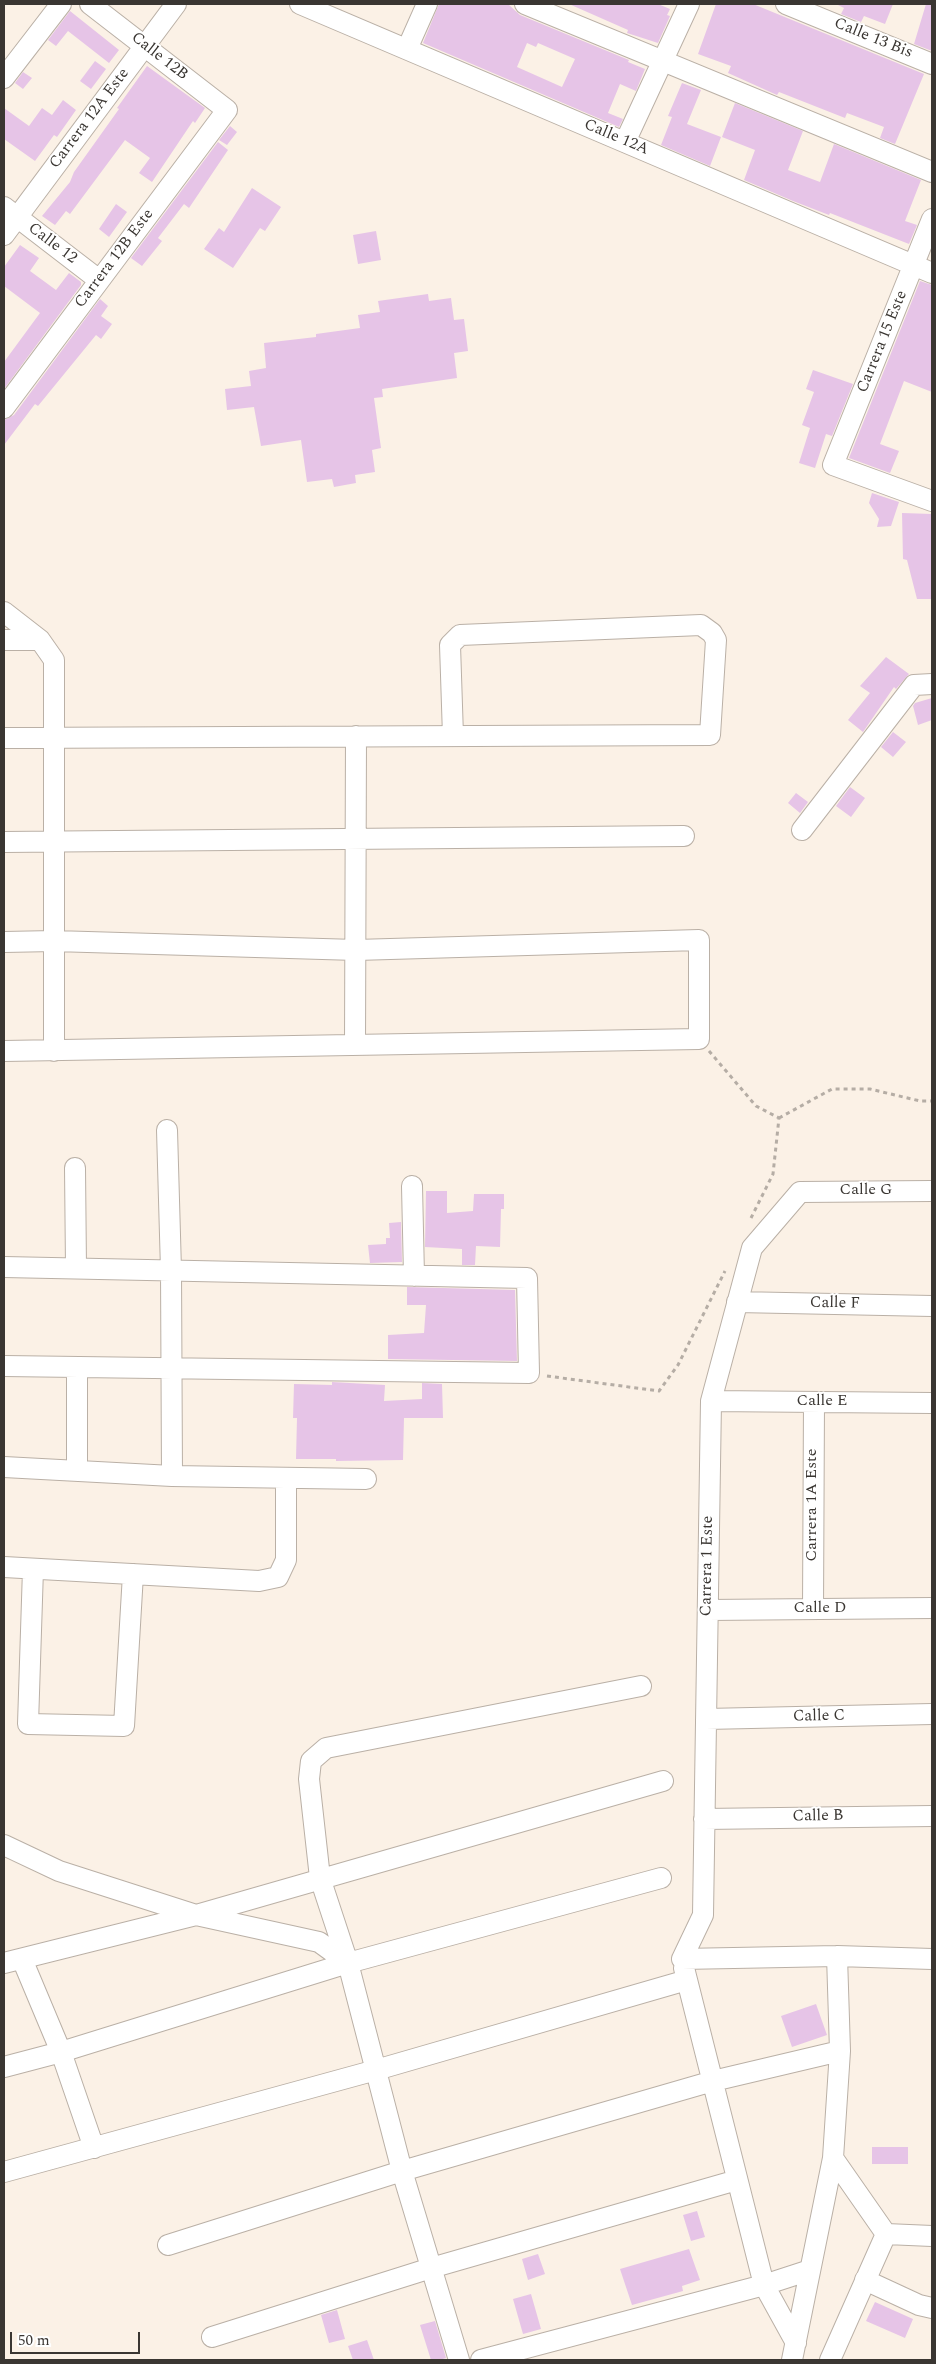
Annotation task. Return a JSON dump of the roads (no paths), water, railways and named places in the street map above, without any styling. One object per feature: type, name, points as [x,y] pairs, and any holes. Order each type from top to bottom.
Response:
[{"type":"street","points":[[4,78],[61,4]]},
{"type":"street","name":"Calle 12B","points":[[90,4],[227,110]]},
{"type":"street","name":"Carrera 12A Este","points":[[4,235],[10,212],[145,46],[176,4]]},
{"type":"street","name":"Calle 12A","points":[[300,4],[923,269]]},
{"type":"street","points":[[407,49],[427,4]]},
{"type":"street","points":[[524,4],[932,172]]},
{"type":"street","points":[[625,142],[689,4]]},
{"type":"street","name":"Calle 13 Bis","points":[[786,4],[932,64]]},
{"type":"street","name":"Carrera 12B Este","points":[[4,408],[227,110]]},
{"type":"street","name":"Calle 12","points":[[10,212],[99,280]]},
{"type":"street","name":"Carrera 15 Este","points":[[932,219],[923,269],[833,464],[932,502]]},
{"type":"street","points":[[4,612],[40,640],[54,660],[54,1051]]},
{"type":"street","points":[[4,738],[54,736],[356,736],[454,736],[710,736],[716,640],[712,633],[701,626],[471,633],[460,635],[450,645],[454,736]]},
{"type":"street","points":[[4,640],[40,640]]},
{"type":"street","points":[[802,830],[914,685],[932,684]]},
{"type":"street","points":[[355,1045],[356,736]]},
{"type":"street","points":[[4,842],[684,836]]},
{"type":"street","points":[[4,942],[54,941],[356,950],[699,940],[699,1038],[4,1052]]},
{"type":"street","points":[[167,1130],[171,1270],[172,1476]]},
{"type":"street","points":[[75,1168],[76,1268]]},
{"type":"street","points":[[412,1186],[414,1276]]},
{"type":"street","name":"Calle G","points":[[800,1192],[932,1191]]},
{"type":"street","name":"Carrera 1 Este","points":[[682,1959],[703,1915],[711,1401],[752,1248],[800,1192]]},
{"type":"street","points":[[4,1267],[527,1278],[529,1373],[4,1366]]},
{"type":"street","name":"Calle F","points":[[738,1302],[932,1306]]},
{"type":"street","points":[[77,1367],[77,1471]]},
{"type":"street","name":"Calle E","points":[[711,1401],[932,1403]]},
{"type":"street","name":"Carrera 1A Este","points":[[813,1609],[814,1402]]},
{"type":"street","points":[[4,1467],[172,1476],[366,1479]]},
{"type":"street","points":[[4,1568],[259,1581],[278,1577],[286,1560],[286,1478]]},
{"type":"street","points":[[33,1569],[28,1724],[124,1726],[133,1574]]},
{"type":"street","name":"Calle D","points":[[708,1610],[932,1608]]},
{"type":"street","points":[[459,2360],[402,2171],[348,1963],[320,1878],[309,1779],[310,1761],[326,1748],[641,1686]]},
{"type":"street","name":"Calle C","points":[[706,1719],[932,1714]]},
{"type":"street","points":[[94,2148],[61,2052],[13,1961],[196,1914],[663,1781]]},
{"type":"street","name":"Calle B","points":[[704,1819],[932,1816]]},
{"type":"street","points":[[4,1846],[59,1871],[196,1914],[320,1942],[348,1963]]},
{"type":"street","points":[[4,2067],[61,2052],[348,1963],[661,1878]]},
{"type":"street","points":[[794,2352],[833,2158],[840,2052],[837,1956]]},
{"type":"street","points":[[794,2352],[764,2285],[682,1959],[837,1956],[932,1959]]},
{"type":"street","points":[[4,2172],[376,2070],[687,1980]]},
{"type":"street","points":[[168,2245],[402,2171],[712,2082],[840,2052]]},
{"type":"street","points":[[833,2158],[886,2234]]},
{"type":"street","points":[[212,2337],[431,2268],[737,2180]]},
{"type":"street","points":[[886,2234],[932,2236]]},
{"type":"street","points":[[830,2360],[886,2234]]},
{"type":"street","points":[[481,2360],[764,2285],[810,2270]]},
{"type":"street","points":[[866,2280],[918,2305],[932,2308]]}]
